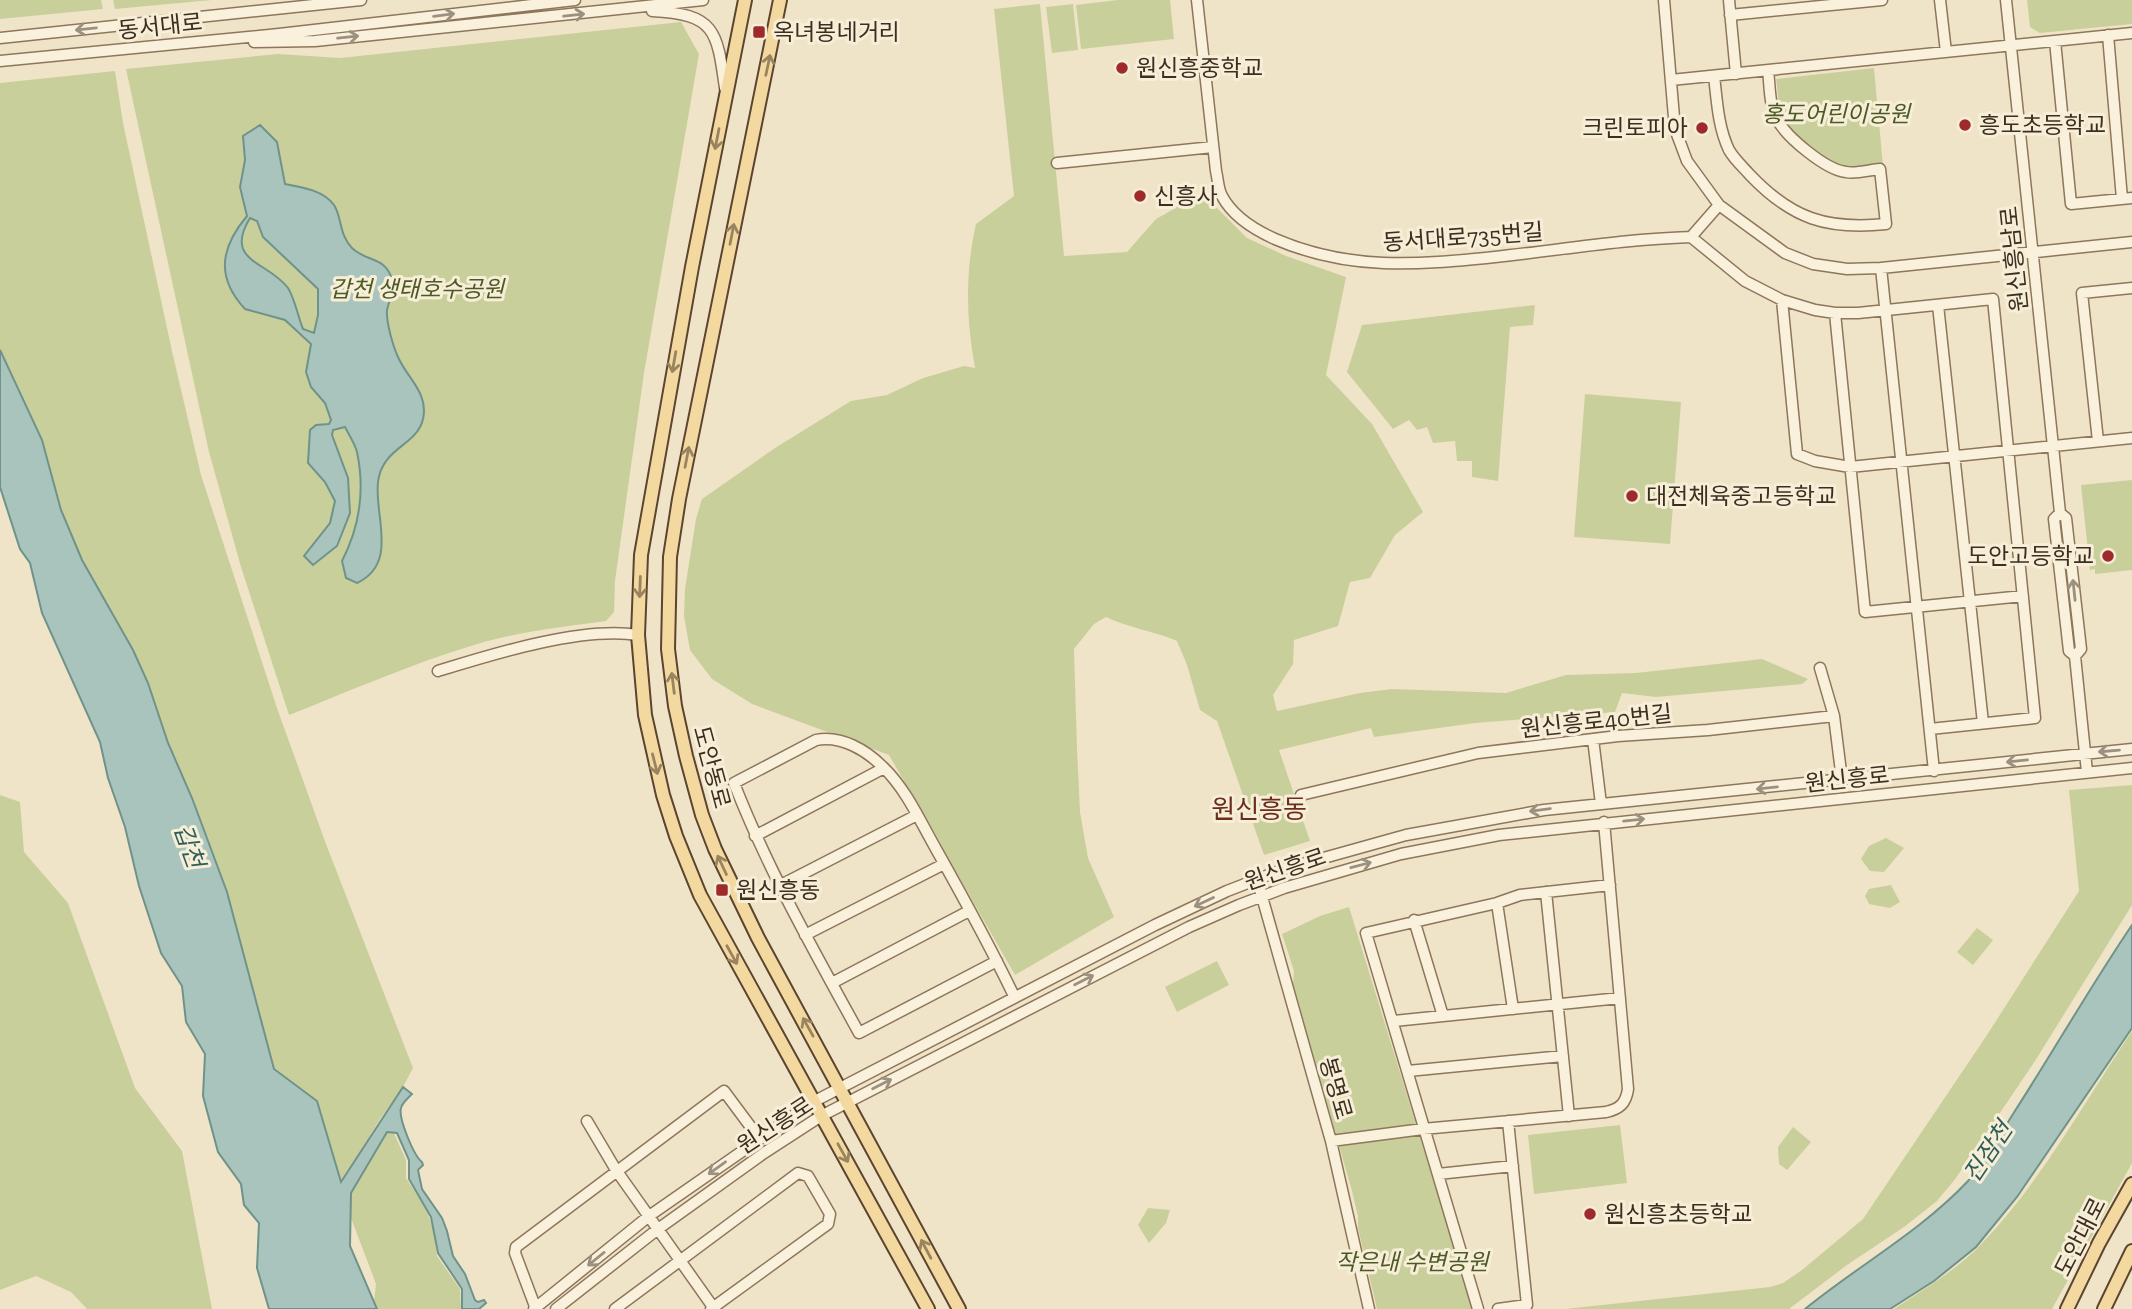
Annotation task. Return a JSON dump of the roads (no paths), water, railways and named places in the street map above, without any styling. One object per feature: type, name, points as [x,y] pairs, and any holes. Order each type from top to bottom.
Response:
[{"type":"main road","points":[[746,0],[652,485],[641,555],[638,635],[640,673],[648,728],[663,795],[693,879],[717,929],[928,1309]]},
{"type":"main road","name":"도안동로","points":[[780,0],[679,499],[670,557],[668,649],[675,706],[696,798],[715,849],[758,938],[959,1309]]},
{"type":"main road","name":"도안대로","points":[[2067,1309],[2132,1184]]},
{"type":"main road","points":[[2104,1309],[2132,1251]]},
{"type":"street","points":[[276,8],[284,1],[292,0]]},
{"type":"street","name":"동서대로","points":[[0,38],[361,0]]},
{"type":"street","points":[[279,38],[575,0]]},
{"type":"street","points":[[279,38],[315,41],[702,0]]},
{"type":"street","name":"동서대로735번길","points":[[1196,0],[1213,148],[1222,195],[1236,216],[1269,236],[1292,246],[1360,263],[1436,263],[1691,237]]},
{"type":"street","points":[[1664,0],[1675,129],[1687,161],[1719,205],[1785,253],[1813,264],[1847,269],[1881,268],[2132,242]]},
{"type":"street","points":[[1729,0],[1736,74]]},
{"type":"street","points":[[1730,15],[1882,0]]},
{"type":"street","points":[[1940,0],[1946,52]]},
{"type":"street","name":"원신흥남로","points":[[2006,0],[2060,513],[2066,518],[2081,649],[2075,656],[2087,772]]},
{"type":"street","points":[[624,9],[687,14],[708,26],[716,38],[726,93]]},
{"type":"street","points":[[1671,80],[2132,33]]},
{"type":"street","points":[[2055,41],[2071,204],[2127,199],[2108,35]]},
{"type":"street","name":"동서대로","points":[[0,61],[177,44],[279,38]]},
{"type":"street","points":[[1714,76],[1723,136],[1731,154],[1764,189],[1813,220],[1859,227],[1886,224],[1880,169],[1846,173],[1828,166],[1784,131],[1772,104],[1768,70]]},
{"type":"street","points":[[1057,163],[1213,148]]},
{"type":"street","points":[[1719,205],[1691,237],[1745,281],[1782,300],[1835,313],[1993,299],[2035,718],[1930,729]]},
{"type":"street","points":[[1881,268],[1934,771]]},
{"type":"street","points":[[2098,441],[2082,293],[2132,288]]},
{"type":"street","points":[[1782,300],[1797,454],[1815,461],[1850,467],[2132,438]]},
{"type":"street","points":[[1938,305],[1983,723]]},
{"type":"street","points":[[1835,313],[1865,612],[2023,596]]},
{"type":"street","points":[[438,671],[517,649],[570,638],[608,632],[638,635]]},
{"type":"street","points":[[1820,668],[1834,716],[1842,780]]},
{"type":"street","name":"원신흥로40번길","points":[[1301,795],[1478,753],[1834,716]]},
{"type":"street","points":[[997,961],[859,1033],[779,886],[734,783],[816,740],[829,737],[868,754],[899,785],[970,911],[997,961],[1014,996]]},
{"type":"street","points":[[1593,739],[1601,804]]},
{"type":"street","name":"원신흥로","points":[[535,1309],[649,1216],[813,1101],[1155,925],[1257,879],[1406,835],[1488,818],[2132,749]]},
{"type":"street","points":[[755,836],[884,768]]},
{"type":"street","name":"원신흥로","points":[[556,1309],[658,1229],[821,1116],[1189,927],[1262,897],[1401,854],[1499,835],[2132,768]]},
{"type":"street","points":[[779,886],[917,815]]},
{"type":"street","points":[[1331,1141],[1616,1110],[1627,1097],[1604,822]]},
{"type":"street","points":[[806,935],[944,864]]},
{"type":"street","name":"봉명로","points":[[1257,879],[1331,1141],[1369,1309]]},
{"type":"street","points":[[1478,1309],[1366,933],[1497,903],[1520,895],[1610,885]]},
{"type":"street","points":[[1546,892],[1569,1116]]},
{"type":"street","points":[[1497,903],[1513,1009]]},
{"type":"street","points":[[832,983],[970,911]]},
{"type":"street","points":[[1414,920],[1443,1016]]},
{"type":"street","points":[[1394,1021],[1620,998]]},
{"type":"street","points":[[1408,1071],[1563,1056]]},
{"type":"street","points":[[535,1309],[515,1253],[516,1247],[616,1170],[724,1091],[759,1138]]},
{"type":"street","points":[[587,1121],[616,1170],[680,1259],[712,1308],[828,1224],[830,1214],[808,1175],[798,1173],[680,1259],[615,1309]]},
{"type":"street","points":[[1498,1309],[1527,1305],[1508,1121]]},
{"type":"street","points":[[1438,1174],[1513,1166]]},
{"type":"water","points":[[260,125],[277,142],[285,184],[311,190],[329,200],[337,210],[348,243],[357,252],[385,266],[392,279],[387,310],[389,327],[398,357],[423,401],[423,419],[420,428],[392,454],[381,470],[378,495],[381,551],[370,574],[357,583],[346,578],[342,561],[353,535],[359,508],[360,480],[355,446],[345,427],[333,430],[332,435],[348,478],[350,513],[337,546],[313,565],[304,556],[330,523],[335,501],[325,482],[308,463],[310,430],[316,425],[329,424],[331,420],[325,403],[311,387],[306,372],[311,344],[285,320],[245,309],[235,297],[226,274],[227,251],[247,216],[240,187],[245,160],[243,136]],"holes":[[[250,218],[257,221],[263,237],[318,289],[318,315],[314,333],[303,329],[288,288],[245,252],[242,244],[243,233]]]},
{"type":"water","name":"갑천","points":[[0,350],[42,440],[61,510],[82,560],[133,650],[192,798],[227,892],[274,1069],[317,1101],[341,1182],[403,1087],[412,1094],[403,1104],[401,1113],[407,1136],[423,1165],[418,1170],[422,1189],[442,1218],[453,1256],[465,1274],[475,1300],[484,1300],[486,1303],[479,1309],[462,1309],[462,1289],[438,1253],[431,1217],[409,1179],[409,1160],[397,1133],[387,1132],[351,1193],[350,1246],[377,1309],[269,1309],[257,1268],[259,1223],[244,1205],[241,1184],[218,1152],[203,1096],[205,1054],[186,1022],[182,986],[161,953],[139,886],[100,742],[42,613],[30,563],[20,549],[0,487]]},
{"type":"water","points":[[2132,925],[2132,1028],[2017,1197],[1976,1247],[1934,1281],[1890,1309],[1805,1309],[1910,1232],[1975,1174]]},
{"type":"place","name":"옥녀봉네거리","points":[[759,32]]},
{"type":"place","name":"원신흥중학교","points":[[1122,68]]},
{"type":"place","name":"흥도초등학교","points":[[1965,125]]},
{"type":"place","name":"크린토피아","points":[[1702,128]]},
{"type":"place","name":"신흥사","points":[[1140,196]]},
{"type":"place","name":"대전체육중고등학교","points":[[1632,496]]},
{"type":"place","name":"도안고등학교","points":[[2108,556]]},
{"type":"place","name":"원신흥동","points":[[722,890]]},
{"type":"place","name":"원신흥초등학교","points":[[1590,1214]]},
{"type":"district","name":"원신흥동","points":[[1259,809]]},
{"type":"park label","name":"홍도어린이공원","points":[[1836,114]]},
{"type":"park label","name":"갑천 생태호수공원","points":[[417,289]]},
{"type":"park label","name":"작은내 수변공원","points":[[1412,1262]]},
{"type":"water label","name":"진잠천","points":[[1988,1152]]}]
